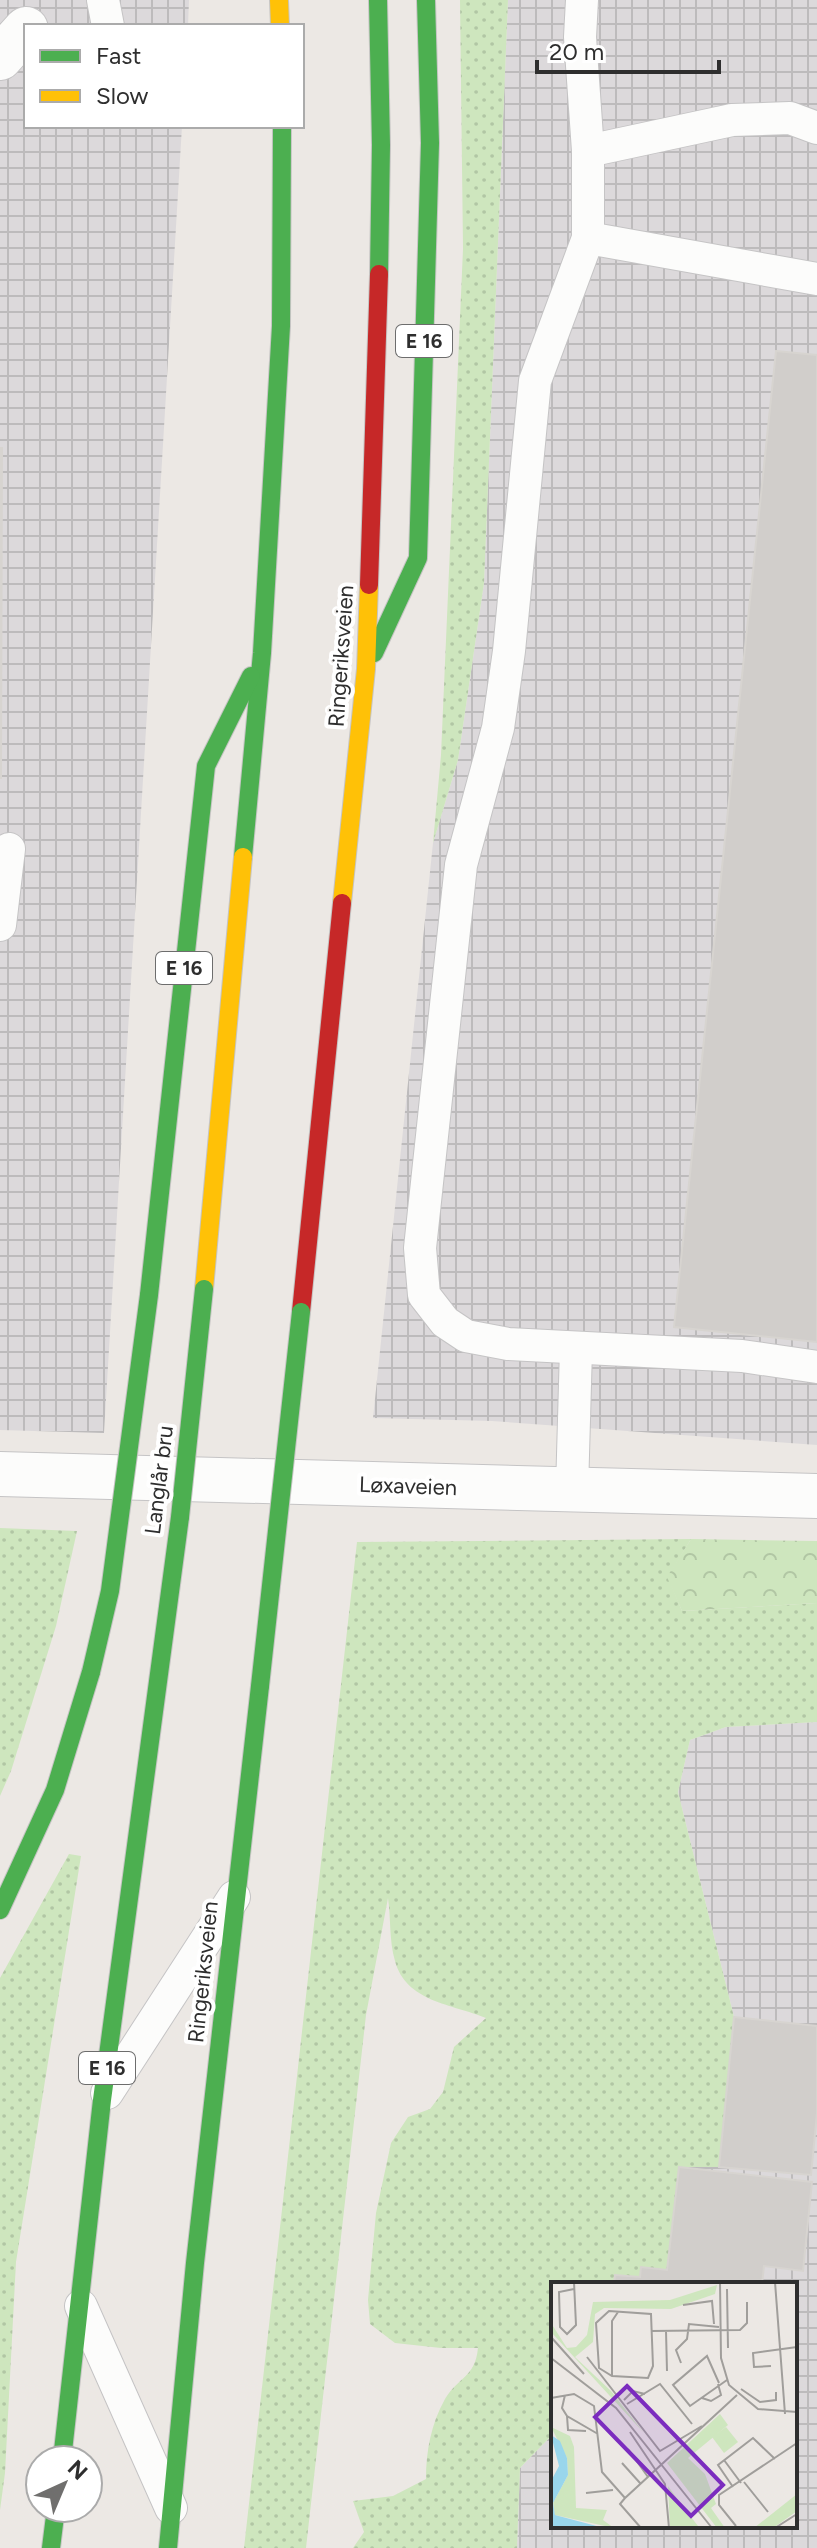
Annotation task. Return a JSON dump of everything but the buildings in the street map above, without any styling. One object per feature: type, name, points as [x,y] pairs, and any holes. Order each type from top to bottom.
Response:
[{"type":"highway","points":[[279,0],[280,24]]},
{"type":"highway","name":"Ringeriksveien","points":[[173,2512],[195,2263],[301,1312],[366,669],[379,321],[381,145],[378,0]]},
{"type":"highway","name":"E 16","points":[[366,669],[418,558],[430,143],[426,0]]},
{"type":"highway","name":"E 16","points":[[0,1910],[55,1790],[91,1672],[110,1591],[149,1295],[206,766],[262,653],[281,326],[282,128]]},
{"type":"highway","name":"Langlår bru","points":[[102,2100],[180,1517],[262,653]]},
{"type":"highway","name":"E 16","points":[[64,2444],[102,2100]]},
{"type":"highway","name":"E 16","points":[[168,2548],[173,2512]]},
{"type":"highway","points":[[51,2548],[54,2524]]},
{"type":"street","points":[[29,24],[46,0]]},
{"type":"street","points":[[0,58],[24,30]]},
{"type":"street","name":"Løxaveien","points":[[0,1474],[817,1496]]},
{"type":"lane","points":[[103,0],[108,24]]},
{"type":"lane","points":[[582,0],[580,37],[588,151],[588,238],[535,381],[509,651],[498,728],[461,865],[420,1248],[424,1295],[445,1322],[466,1336],[508,1344],[742,1356],[817,1367]]},
{"type":"lane","points":[[588,151],[732,120],[790,118],[817,128]]},
{"type":"lane","points":[[588,238],[817,279]]},
{"type":"lane","points":[[0,925],[9,849]]},
{"type":"lane","points":[[572,1490],[576,1349]]},
{"type":"lane","points":[[102,2100],[236,1895]]},
{"type":"lane","points":[[81,2306],[173,2512]]},
{"type":"shaded area","points":[[0,0],[189,0],[188,24],[24,24],[24,128],[182,128],[104,1433],[0,1430]]},
{"type":"shaded area","points":[[508,0],[817,0],[817,1445],[492,1421],[373,1418],[433,843],[458,760],[484,583]]},
{"type":"shaded area","points":[[817,1722],[817,2548],[517,2548],[520,2468],[551,2436],[551,2528],[797,2528],[797,2282],[614,2282],[615,2275],[641,2267],[667,2270],[679,2167],[719,2166],[734,2017],[678,1792],[690,1740],[726,1727]]},
{"type":"green space","points":[[460,0],[508,0],[484,583],[458,760],[433,843],[441,755],[463,249]]},
{"type":"green space","points":[[0,1528],[77,1531],[56,1626],[11,1771],[0,1796]]},
{"type":"green space","points":[[691,1539],[668,1577],[682,1611],[817,1603],[817,1722],[726,1727],[690,1740],[678,1792],[734,2017],[719,2167],[679,2167],[667,2270],[641,2267],[640,2277],[615,2275],[614,2282],[551,2282],[551,2436],[520,2468],[517,2548],[353,2548],[364,2532],[353,2501],[393,2496],[426,2479],[428,2448],[436,2418],[445,2399],[473,2366],[478,2348],[395,2343],[370,2324],[368,2300],[376,2213],[391,2143],[408,2117],[430,2109],[443,2092],[454,2047],[486,2018],[432,2000],[409,1985],[401,1975],[393,1953],[388,1898],[366,2015],[306,2548],[244,2548],[357,1542]]},
{"type":"green space","points":[[691,1539],[817,1541],[817,1603],[682,1611],[667,1577]]},
{"type":"green space","points":[[69,1854],[81,1856],[16,2262],[5,2473],[0,2510],[0,1978]]},
{"type":"traffic: fast","points":[[378,0],[381,145],[379,274]]},
{"type":"traffic: fast","points":[[374,653],[418,558],[430,143],[426,0]]},
{"type":"traffic: fast","points":[[243,857],[262,653],[281,326],[282,128]]},
{"type":"traffic: fast","points":[[149,1295],[206,766],[251,676]]},
{"type":"traffic: fast","points":[[180,1517],[204,1289]]},
{"type":"traffic: fast","points":[[91,1672],[110,1591],[149,1295]]},
{"type":"traffic: fast","points":[[260,1686],[301,1312]]},
{"type":"traffic: fast","points":[[64,2444],[102,2100],[180,1517]]},
{"type":"traffic: fast","points":[[0,1910],[55,1790],[91,1672]]},
{"type":"traffic: fast","points":[[168,2548],[195,2263],[260,1686]]},
{"type":"traffic: fast","points":[[51,2548],[54,2524]]},
{"type":"traffic: slow","points":[[279,0],[280,24]]},
{"type":"traffic: slow","points":[[342,903],[366,669],[369,585]]},
{"type":"traffic: slow","points":[[204,1289],[243,857]]},
{"type":"traffic: jam","points":[[369,585],[379,274]]},
{"type":"traffic: jam","points":[[301,1312],[342,903]]}]
